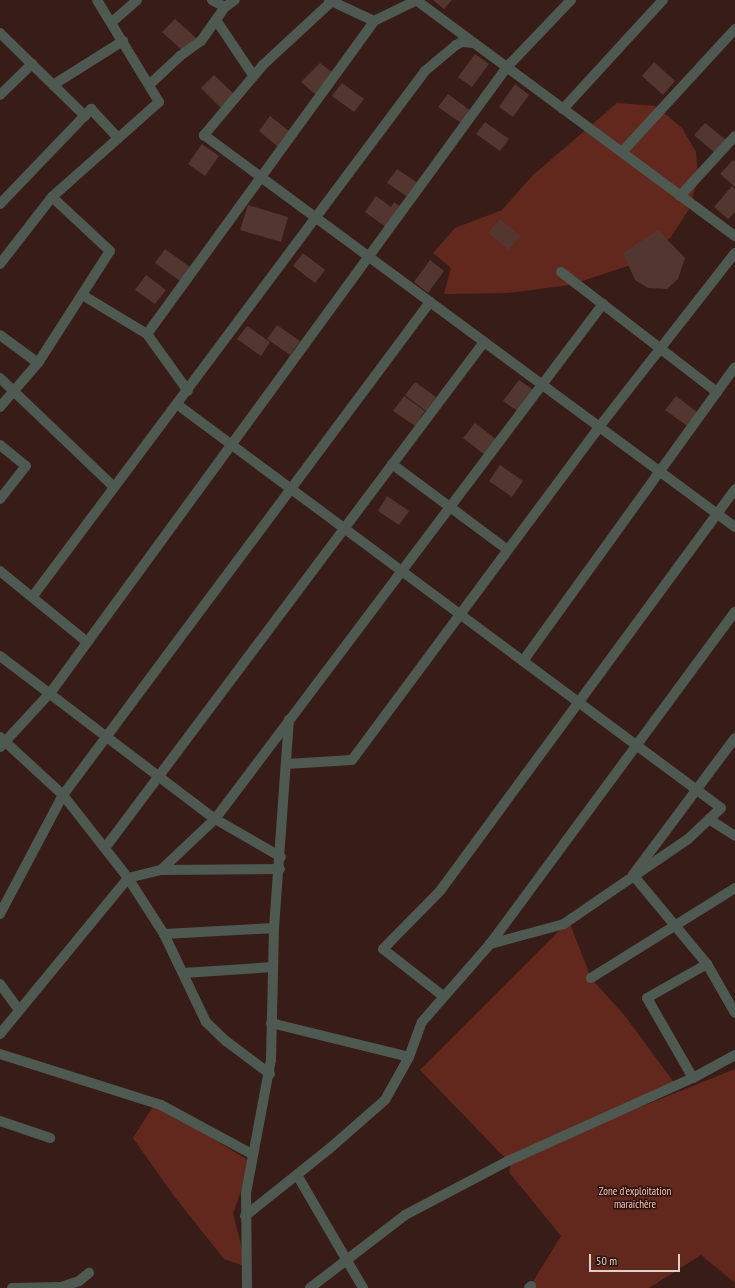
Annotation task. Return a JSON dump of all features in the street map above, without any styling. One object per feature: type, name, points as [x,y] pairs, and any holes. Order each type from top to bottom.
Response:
[{"type":"street","points":[[0,264],[52,197],[159,102],[112,22],[97,0]]},
{"type":"street","points":[[112,22],[136,0]]},
{"type":"street","points":[[212,0],[225,8]]},
{"type":"street","points":[[149,85],[191,46],[201,41],[225,8],[235,0]]},
{"type":"street","points":[[147,334],[262,178],[374,21],[416,0],[735,236]]},
{"type":"street","points":[[270,1074],[226,1041],[206,1022],[164,934],[128,878],[63,795],[2,742],[51,692],[507,67],[571,0]]},
{"type":"street","points":[[563,109],[662,0]]},
{"type":"street","points":[[374,21],[330,1],[254,75],[204,135],[735,527]]},
{"type":"street","points":[[216,20],[254,75]]},
{"type":"street","points":[[622,152],[735,29]]},
{"type":"street","points":[[0,33],[85,116]]},
{"type":"street","points":[[53,85],[123,41]]},
{"type":"street","points":[[33,596],[113,486],[178,405],[429,66],[456,45],[462,42],[474,43]]},
{"type":"street","points":[[0,95],[32,64]]},
{"type":"street","points":[[0,204],[91,109],[118,138]]},
{"type":"street","points":[[680,196],[735,136]]},
{"type":"street","points":[[0,407],[15,392],[38,362],[84,296],[110,251],[52,197]]},
{"type":"street","points":[[286,764],[352,760],[599,427],[735,253]]},
{"type":"street","points":[[561,272],[717,392]]},
{"type":"street","points":[[84,296],[147,334],[188,391]]},
{"type":"street","points":[[0,914],[63,795],[430,302]]},
{"type":"street","points":[[161,870],[215,819],[603,304]]},
{"type":"street","points":[[0,335],[38,362]]},
{"type":"street","points":[[105,848],[346,530],[392,464],[484,342]]},
{"type":"street","points":[[523,661],[735,367]]},
{"type":"street","points":[[0,378],[113,486]]},
{"type":"street","points":[[178,405],[721,808],[688,839],[633,875],[564,924],[490,944]]},
{"type":"street","points":[[0,445],[26,466],[0,500]]},
{"type":"street","points":[[392,464],[508,550]]},
{"type":"street","points":[[443,996],[384,949],[440,891],[735,489]]},
{"type":"street","points":[[0,571],[33,596],[87,642]]},
{"type":"street","points":[[245,1216],[374,1111],[395,1085],[409,1057],[418,1028],[443,996],[490,944],[735,612]]},
{"type":"street","points":[[0,656],[51,692],[106,738],[215,819],[280,857]]},
{"type":"street","points":[[247,1288],[245,1216],[252,1154],[270,1074],[274,928],[280,869],[289,720]]},
{"type":"street","points":[[633,875],[735,738]]},
{"type":"street","points":[[709,819],[735,836]]},
{"type":"street","points":[[0,1034],[128,878],[161,870],[280,869]]},
{"type":"street","points":[[633,875],[707,964],[735,1012]]},
{"type":"street","points":[[592,978],[735,888]]},
{"type":"street","points":[[164,934],[274,928]]},
{"type":"street","points":[[693,1078],[647,998],[707,964]]},
{"type":"street","points":[[183,973],[273,967]]},
{"type":"street","points":[[0,984],[19,1010]]},
{"type":"street","points":[[272,1023],[409,1057]]},
{"type":"street","points":[[0,1054],[161,1105],[252,1154]]},
{"type":"street","points":[[310,1288],[405,1215],[508,1161],[693,1078],[735,1055]]},
{"type":"street","points":[[0,1121],[50,1138]]},
{"type":"street","points":[[297,1175],[362,1288]]},
{"type":"street","points":[[12,1288],[20,1286],[61,1287],[79,1280],[89,1273]]},
{"type":"green space","points":[[617,103],[656,106],[682,128],[696,152],[698,179],[689,209],[671,237],[637,263],[570,285],[508,293],[444,294],[451,268],[433,253],[455,228],[502,210],[533,175]]},
{"type":"green space","name":"Zone d'exploitation maraichère","points":[[569,921],[591,978],[625,1016],[676,1085],[526,1153],[735,1069],[735,1283],[701,1255],[649,1288],[529,1288],[561,1236],[509,1172],[512,1159],[508,1161],[420,1070]]},
{"type":"green space","points":[[155,1103],[251,1162],[233,1214],[247,1267],[224,1259],[174,1196],[133,1138]]},
{"type":"building","points":[[433,0],[452,0],[444,9]]},
{"type":"building","points":[[175,19],[196,38],[184,52],[162,32]]},
{"type":"building","points":[[475,54],[489,64],[472,87],[458,77]]},
{"type":"building","points":[[654,62],[675,81],[663,95],[642,76]]},
{"type":"building","points":[[320,63],[332,72],[316,95],[301,82]]},
{"type":"building","points":[[214,75],[235,95],[222,109],[201,88]]},
{"type":"building","points":[[342,83],[364,99],[354,112],[332,96]]},
{"type":"building","points":[[515,84],[529,95],[513,117],[499,107]]},
{"type":"building","points":[[448,94],[471,111],[461,123],[438,107]]},
{"type":"building","points":[[270,116],[289,131],[277,146],[259,131]]},
{"type":"building","points":[[485,122],[509,139],[500,151],[476,134]]},
{"type":"building","points":[[705,123],[726,140],[715,153],[694,135]]},
{"type":"building","points":[[202,144],[219,156],[205,176],[188,164]]},
{"type":"building","points":[[733,160],[735,162],[735,187],[720,174]]},
{"type":"building","points":[[397,169],[419,184],[409,198],[387,183]]},
{"type":"building","points":[[732,186],[735,189],[735,212],[728,219],[714,207]]},
{"type":"building","points":[[376,196],[391,207],[394,202],[401,207],[387,228],[365,212]]},
{"type":"building","points":[[248,205],[288,217],[281,242],[240,230]]},
{"type":"building","points":[[500,219],[520,236],[509,250],[488,233]]},
{"type":"building","points":[[658,230],[685,258],[678,279],[667,289],[648,288],[635,280],[623,253]]},
{"type":"building","points":[[165,249],[190,267],[180,281],[155,263]]},
{"type":"building","points":[[303,253],[325,270],[315,283],[293,266]]},
{"type":"building","points":[[430,260],[444,271],[428,293],[414,282]]},
{"type":"building","points":[[146,275],[166,290],[155,304],[135,290]]},
{"type":"building","points":[[277,325],[300,341],[290,355],[267,339]]},
{"type":"building","points":[[247,326],[270,342],[261,356],[237,339]]},
{"type":"building","points":[[519,380],[535,391],[519,412],[503,401]]},
{"type":"building","points":[[415,382],[436,397],[426,411],[405,395]]},
{"type":"building","points":[[404,396],[425,411],[415,426],[393,411]]},
{"type":"building","points":[[676,396],[697,412],[687,426],[665,410]]},
{"type":"building","points":[[475,423],[497,440],[485,455],[463,438]]},
{"type":"building","points":[[500,465],[523,481],[512,497],[489,481]]},
{"type":"building","points":[[387,496],[409,511],[399,525],[378,511]]}]
